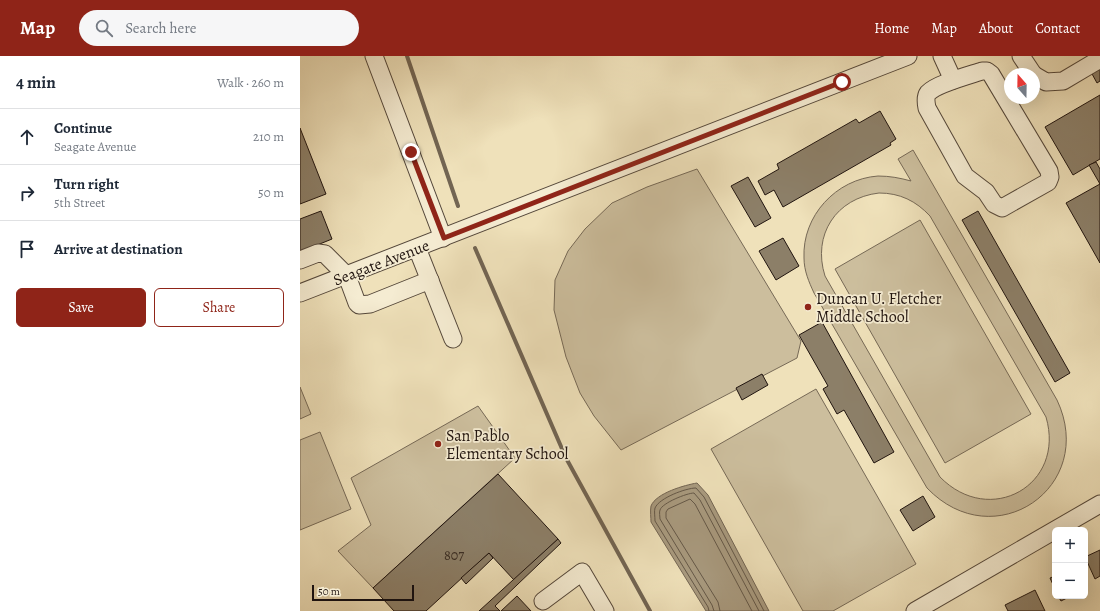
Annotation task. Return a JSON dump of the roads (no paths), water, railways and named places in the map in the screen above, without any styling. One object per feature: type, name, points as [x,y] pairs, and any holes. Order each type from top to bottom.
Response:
[{"type":"street","points":[[374,56],[444,238]]},
{"type":"street","name":"Seagate Avenue","points":[[300,293],[347,276],[907,56]]},
{"type":"street","points":[[942,56],[953,80]]},
{"type":"street","points":[[1021,56],[1029,68]]},
{"type":"street","points":[[1040,78],[1046,82],[1063,81],[1100,59]]},
{"type":"street","points":[[982,71],[987,71],[991,74],[1049,171],[1050,177],[1048,182],[1002,208],[994,204],[986,192],[965,176],[927,108],[926,100],[928,93],[953,80],[982,71]]},
{"type":"street","points":[[417,248],[454,339]]},
{"type":"street","points":[[300,260],[318,253],[325,254],[347,276],[357,303],[360,305],[365,305],[430,280]]},
{"type":"street","points":[[915,611],[1100,504]]},
{"type":"street","points":[[542,601],[582,572],[605,611]]},
{"type":"water","points":[[697,483],[708,495],[769,611],[706,611],[651,522],[651,506],[654,501],[671,490]]},
{"type":"waterway","points":[[407,56],[458,206]]},
{"type":"waterway","points":[[475,248],[566,458],[650,611]]},
{"type":"place","name":"Duncan U. Fletcher Middle School","points":[[808,307]]},
{"type":"place","name":"San Pablo Elementary School","points":[[438,444]]}]
